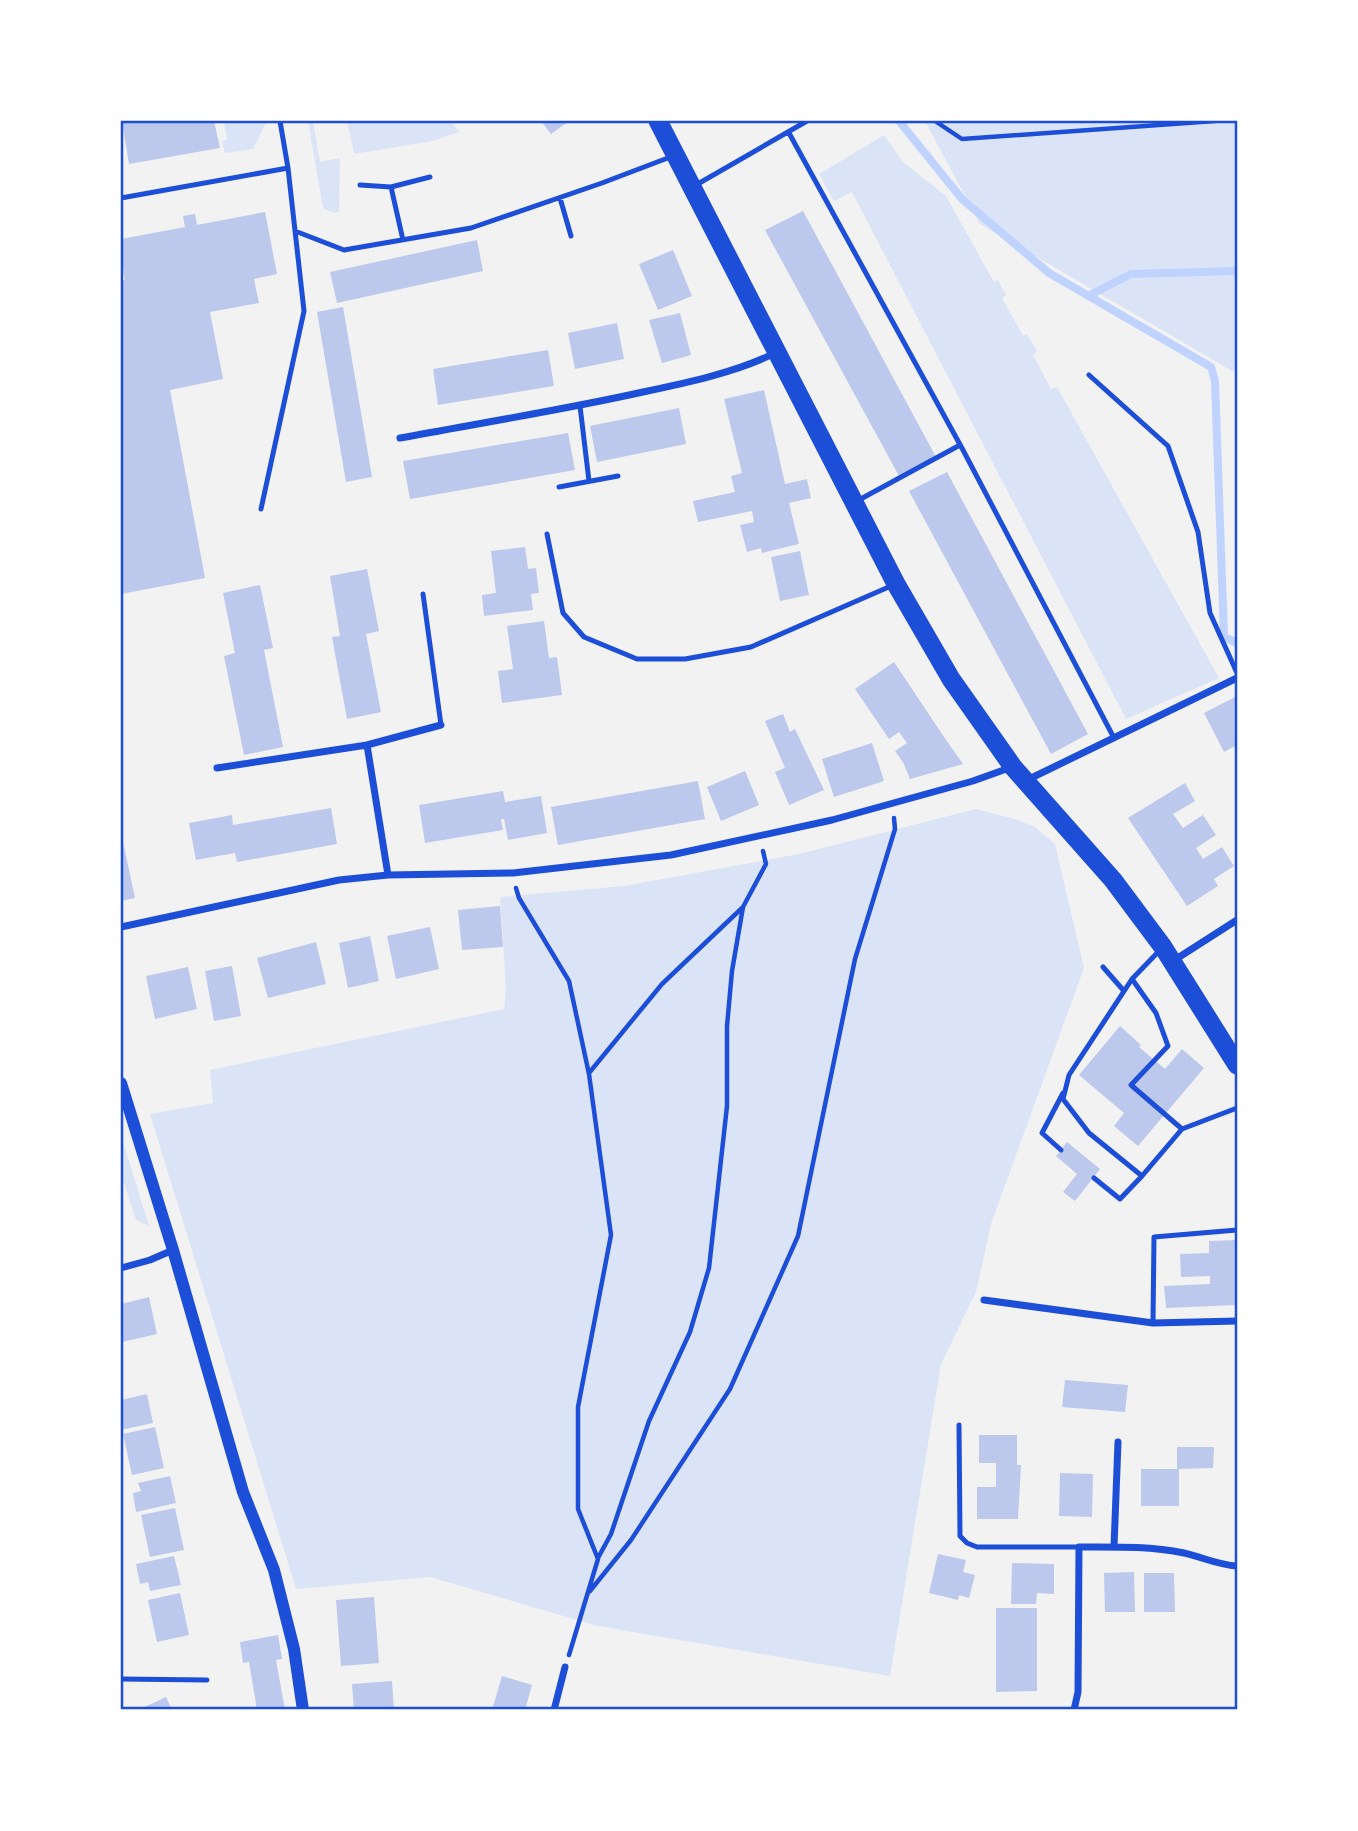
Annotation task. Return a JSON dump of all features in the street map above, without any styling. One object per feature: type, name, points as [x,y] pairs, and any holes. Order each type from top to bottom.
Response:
[{"type":"highway","points":[[658,121],[896,584],[951,679],[1019,774],[1113,880],[1167,954],[1237,1065]]},
{"type":"street","points":[[400,438],[580,406],[678,384],[761,360],[777,352]]},
{"type":"street","points":[[121,927],[339,880],[388,875],[513,873],[671,855],[760,836],[973,781],[1019,774],[1114,738],[1237,676]]},
{"type":"street","points":[[217,768],[367,744],[441,725]]},
{"type":"street","points":[[367,744],[388,875]]},
{"type":"street","points":[[1167,954],[1237,920]]},
{"type":"street","points":[[121,1083],[243,1492],[274,1570],[294,1649],[303,1710]]},
{"type":"street","points":[[121,1268],[173,1250]]},
{"type":"street","points":[[984,1300],[1153,1323],[1237,1321]]},
{"type":"street","points":[[1114,1547],[1118,1442]]},
{"type":"street","points":[[1074,1710],[1078,1692],[1079,1547],[1144,1548],[1237,1566]]},
{"type":"street","points":[[554,1710],[565,1667]]},
{"type":"lane","points":[[261,509],[304,311],[280,121]]},
{"type":"lane","points":[[693,187],[807,121]]},
{"type":"lane","points":[[789,133],[960,445],[1114,738]]},
{"type":"lane","points":[[295,231],[344,250],[471,228],[677,155]]},
{"type":"lane","points":[[121,198],[288,168]]},
{"type":"lane","points":[[360,185],[391,187],[430,177]]},
{"type":"lane","points":[[391,187],[403,240]]},
{"type":"lane","points":[[560,198],[571,236]]},
{"type":"lane","points":[[1089,375],[1168,446],[1198,532],[1210,613],[1237,676]]},
{"type":"lane","points":[[580,406],[589,481]]},
{"type":"lane","points":[[854,502],[960,445]]},
{"type":"lane","points":[[559,487],[618,476]]},
{"type":"lane","points":[[547,534],[563,613],[584,637],[637,659],[685,659],[751,648],[896,584]]},
{"type":"lane","points":[[423,594],[441,725]]},
{"type":"lane","points":[[1142,1176],[1089,1133],[1063,1099],[1069,1075],[1132,979],[1167,954]]},
{"type":"lane","points":[[1102,967],[1124,991]]},
{"type":"lane","points":[[1132,979],[1156,1013],[1168,1046],[1131,1085],[1182,1129]]},
{"type":"lane","points":[[1061,1150],[1042,1133],[1067,1084]]},
{"type":"lane","points":[[1094,1178],[1121,1199],[1182,1129],[1237,1108]]},
{"type":"lane","points":[[1153,1323],[1154,1237],[1237,1230]]},
{"type":"lane","points":[[959,1425],[960,1536],[977,1547],[1079,1547]]},
{"type":"lane","points":[[121,1679],[206,1680]]},
{"type":"path","points":[[935,121],[962,139],[1215,121]]},
{"type":"path","points":[[590,1591],[631,1540],[730,1389],[798,1236],[855,959],[895,829],[892,803]]},
{"type":"path","points":[[589,1074],[662,984],[743,907],[766,864],[760,836]]},
{"type":"path","points":[[513,873],[519,898],[569,981],[589,1074],[611,1236],[578,1407],[578,1509],[598,1559]]},
{"type":"path","points":[[565,1667],[598,1559],[611,1534],[649,1421],[690,1332],[709,1268],[727,1106],[727,1026],[743,907]]},
{"type":"shaded area","points":[[224,121],[267,121],[253,149],[225,153],[222,141],[227,140]]},
{"type":"shaded area","points":[[308,121],[313,121],[320,162],[340,158],[339,212],[334,213],[323,208]]},
{"type":"shaded area","points":[[347,121],[451,121],[459,132],[432,141],[354,154]]},
{"type":"shaded area","points":[[925,121],[1237,121],[1237,359],[1234,372],[980,224]]},
{"type":"shaded area","points":[[884,135],[903,162],[946,196],[994,282],[998,280],[1006,295],[1002,298],[1023,336],[1027,334],[1037,351],[1033,355],[1051,389],[1057,387],[1219,678],[1126,719],[852,192],[834,201],[819,174]]},
{"type":"shaded area","points":[[976,809],[1035,827],[1055,844],[1084,968],[991,1224],[976,1292],[941,1364],[890,1676],[598,1626],[430,1577],[296,1589],[150,1114],[213,1103],[210,1070],[504,1009],[506,989],[500,897],[624,886],[799,854]]},
{"type":"shaded area","points":[[121,1135],[149,1226],[136,1220],[121,1174]]},
{"type":"building","points":[[122,121],[214,121],[220,148],[129,164]]},
{"type":"building","points":[[541,121],[569,121],[551,134]]},
{"type":"building","points":[[803,211],[936,457],[899,476],[765,230]]},
{"type":"building","points":[[265,212],[277,274],[254,279],[259,303],[210,312],[223,379],[170,390],[205,578],[121,594],[121,280],[125,280],[121,239],[185,227],[183,216],[195,214],[197,225]]},
{"type":"building","points":[[477,240],[483,271],[337,303],[330,272]]},
{"type":"building","points":[[673,250],[692,296],[658,310],[639,264]]},
{"type":"building","points":[[343,307],[372,477],[346,482],[317,312]]},
{"type":"building","points":[[680,313],[691,355],[662,363],[649,320]]},
{"type":"building","points":[[617,323],[624,359],[575,369],[568,333]]},
{"type":"building","points":[[548,350],[554,386],[438,405],[433,369]]},
{"type":"building","points":[[764,390],[785,484],[807,479],[811,498],[789,503],[799,544],[762,553],[761,548],[747,552],[740,525],[754,522],[752,511],[698,522],[693,501],[735,492],[731,476],[742,473],[724,399]]},
{"type":"building","points":[[679,408],[686,444],[597,462],[590,426]]},
{"type":"building","points":[[568,433],[575,470],[410,499],[403,461]]},
{"type":"building","points":[[947,472],[1088,734],[1051,754],[909,491]]},
{"type":"building","points":[[525,547],[528,569],[536,568],[539,593],[531,594],[533,610],[484,616],[482,595],[496,593],[491,551]]},
{"type":"building","points":[[800,551],[809,595],[780,601],[771,557]]},
{"type":"building","points":[[367,569],[379,631],[366,634],[381,712],[347,719],[332,637],[340,636],[330,576]]},
{"type":"building","points":[[260,585],[273,648],[264,650],[283,747],[244,755],[224,656],[235,653],[223,593]]},
{"type":"building","points":[[544,621],[549,658],[557,657],[562,695],[502,703],[498,671],[513,669],[507,626]]},
{"type":"building","points":[[894,662],[963,764],[910,779],[895,751],[907,743],[899,732],[889,739],[855,689]]},
{"type":"building","points":[[1237,696],[1237,745],[1224,752],[1204,713]]},
{"type":"building","points":[[783,714],[790,732],[795,729],[824,790],[789,805],[775,772],[785,768],[765,721]]},
{"type":"building","points":[[872,743],[884,781],[834,797],[822,759]]},
{"type":"building","points":[[745,771],[759,805],[721,821],[707,787]]},
{"type":"building","points":[[698,781],[705,819],[558,845],[551,807]]},
{"type":"building","points":[[1185,783],[1195,801],[1173,814],[1183,828],[1203,815],[1216,835],[1196,848],[1203,859],[1222,847],[1234,866],[1214,879],[1218,886],[1187,906],[1128,818]]},
{"type":"building","points":[[503,791],[505,802],[541,796],[547,833],[508,840],[504,819],[501,819],[503,830],[425,843],[419,805]]},
{"type":"building","points":[[331,808],[337,844],[237,862],[235,853],[196,860],[189,823],[232,815],[233,825]]},
{"type":"building","points":[[121,832],[135,898],[121,901]]},
{"type":"building","points":[[500,906],[503,947],[462,950],[458,910]]},
{"type":"building","points":[[430,927],[439,969],[396,979],[387,936]]},
{"type":"building","points":[[370,936],[379,981],[348,988],[339,943]]},
{"type":"building","points":[[316,942],[326,984],[268,998],[257,958]]},
{"type":"building","points":[[232,966],[241,1016],[214,1021],[205,971]]},
{"type":"building","points":[[188,967],[197,1009],[155,1019],[146,976]]},
{"type":"building","points":[[1120,1026],[1165,1069],[1182,1049],[1204,1068],[1138,1146],[1114,1126],[1124,1113],[1079,1075]]},
{"type":"building","points":[[1067,1142],[1100,1169],[1075,1201],[1063,1192],[1077,1174],[1056,1156]]},
{"type":"building","points":[[1237,1240],[1237,1305],[1166,1308],[1164,1286],[1210,1284],[1210,1276],[1181,1277],[1180,1254],[1209,1253],[1209,1241]]},
{"type":"building","points":[[149,1297],[157,1334],[122,1342],[121,1304]]},
{"type":"building","points":[[1065,1380],[1128,1385],[1125,1412],[1062,1407]]},
{"type":"building","points":[[147,1394],[153,1423],[121,1430],[121,1400]]},
{"type":"building","points":[[155,1427],[164,1468],[132,1475],[123,1434]]},
{"type":"building","points":[[979,1435],[1017,1435],[1017,1465],[1021,1465],[1018,1519],[977,1519],[977,1487],[996,1487],[996,1463],[979,1463]]},
{"type":"building","points":[[1177,1447],[1214,1447],[1213,1468],[1179,1469],[1179,1506],[1141,1506],[1141,1469],[1177,1469]]},
{"type":"building","points":[[1060,1473],[1093,1474],[1092,1517],[1059,1516]]},
{"type":"building","points":[[170,1476],[176,1503],[136,1512],[133,1493],[141,1491],[138,1483]]},
{"type":"building","points":[[175,1508],[184,1550],[150,1557],[141,1515]]},
{"type":"building","points":[[938,1554],[966,1560],[963,1572],[975,1575],[969,1598],[959,1595],[958,1600],[929,1593]]},
{"type":"building","points":[[174,1556],[181,1585],[150,1591],[148,1582],[140,1584],[136,1564]]},
{"type":"building","points":[[1012,1563],[1054,1564],[1054,1594],[1037,1593],[1036,1604],[1011,1604]]},
{"type":"building","points":[[1134,1572],[1135,1612],[1105,1612],[1104,1573]]},
{"type":"building","points":[[1144,1573],[1174,1573],[1175,1612],[1144,1612]]},
{"type":"building","points":[[180,1593],[189,1635],[157,1642],[148,1600]]},
{"type":"building","points":[[374,1597],[379,1663],[341,1666],[336,1600]]},
{"type":"building","points":[[996,1608],[1037,1608],[1037,1691],[996,1692]]},
{"type":"building","points":[[278,1635],[282,1659],[276,1660],[285,1710],[257,1710],[249,1662],[243,1663],[240,1642]]},
{"type":"building","points":[[502,1676],[532,1685],[525,1710],[492,1710]]},
{"type":"building","points":[[392,1681],[394,1710],[354,1710],[352,1684]]},
{"type":"building","points":[[166,1697],[172,1710],[138,1710]]},
{"type":"waterway","points":[[899,121],[962,199],[1049,273],[1211,367],[1215,381],[1224,637],[1237,643]]},
{"type":"waterway","points":[[1088,296],[1131,274],[1237,271]]}]
